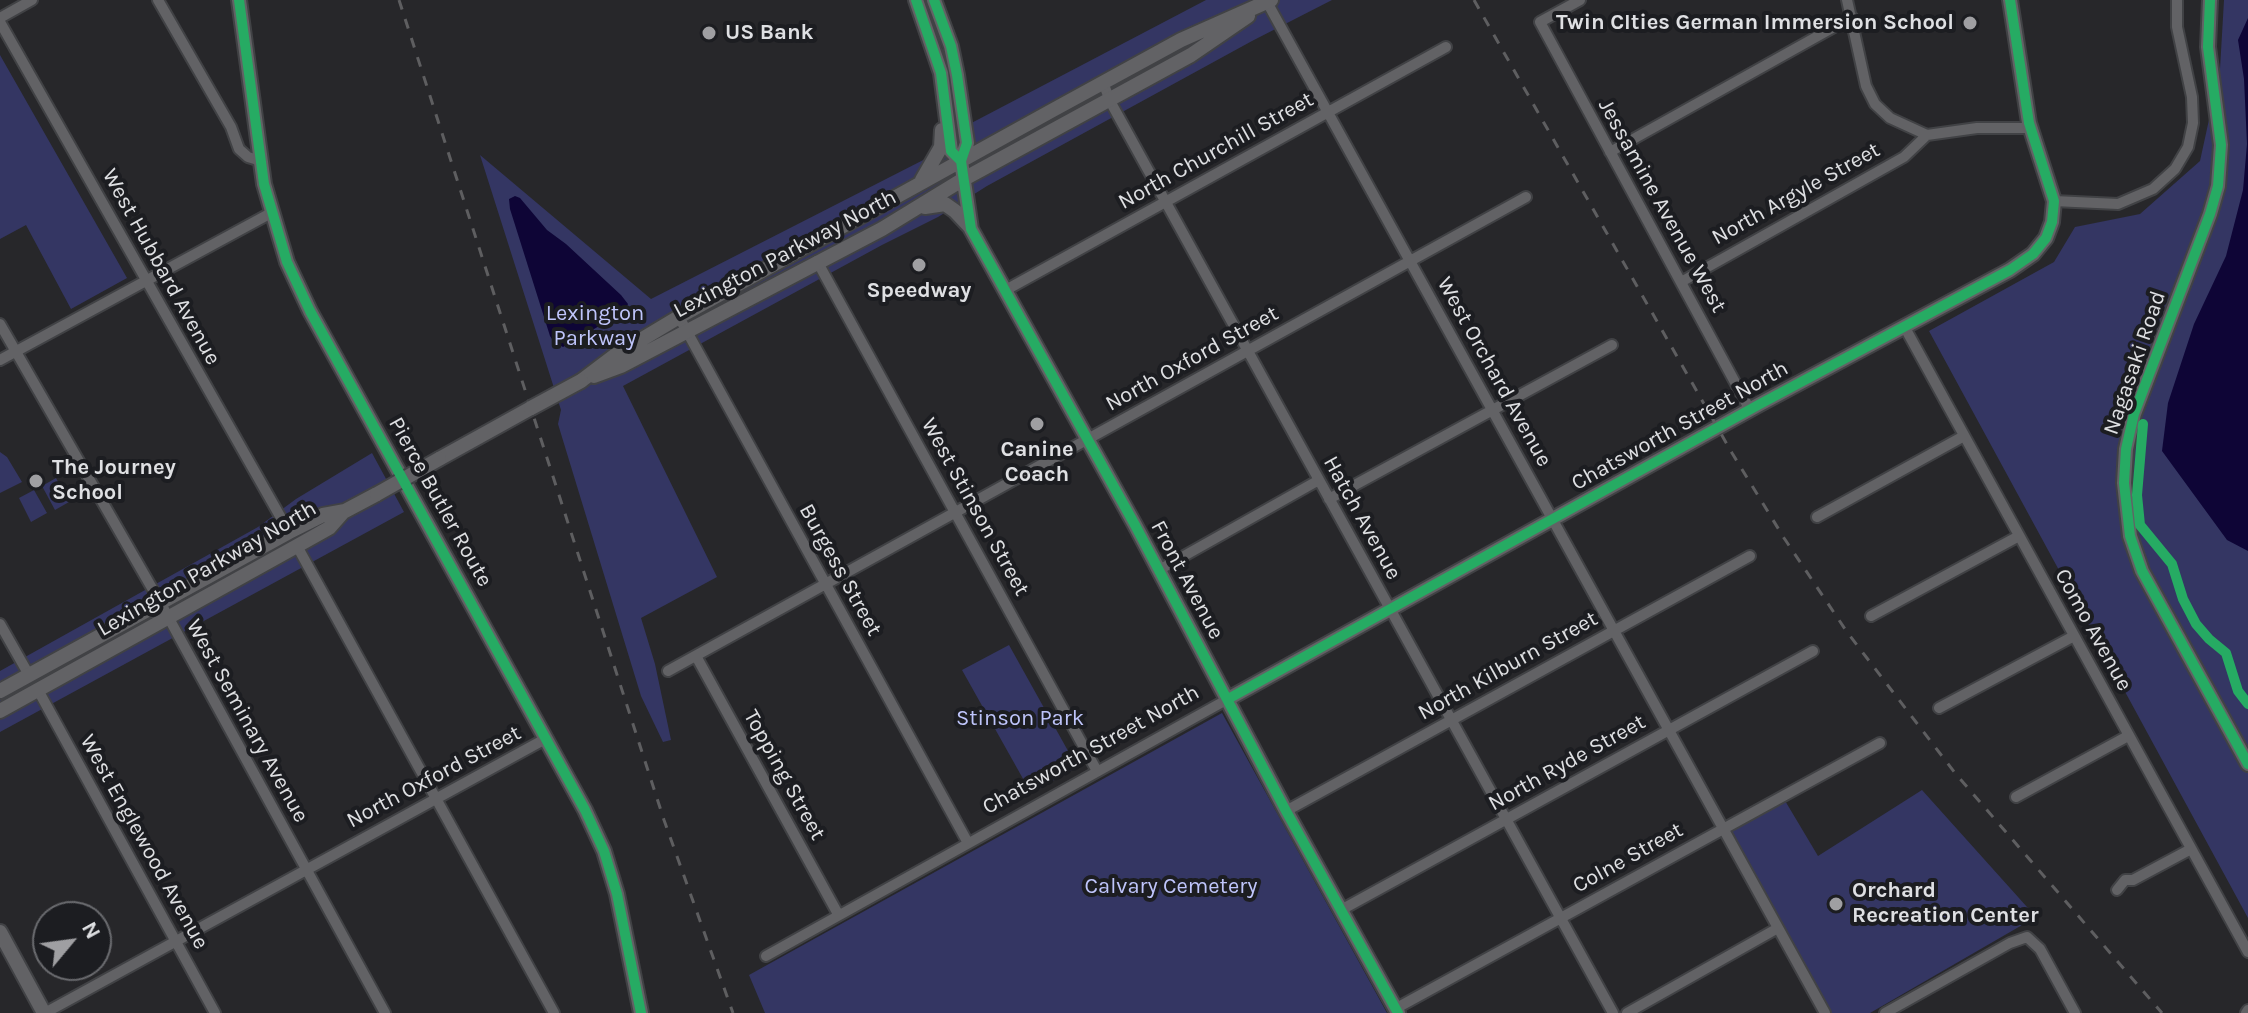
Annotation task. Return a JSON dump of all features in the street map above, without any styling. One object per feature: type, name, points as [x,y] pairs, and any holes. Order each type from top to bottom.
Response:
[{"type":"main road","name":"Pierce Butler Route","points":[[239,0],[261,161],[271,213],[287,262],[306,303],[590,820],[611,872],[641,1013]]},
{"type":"main road","points":[[916,0],[934,50],[946,98],[951,151],[961,161],[967,143],[957,75],[951,46],[934,0]]},
{"type":"main road","points":[[2010,0],[2030,128],[2054,201]]},
{"type":"main road","name":"Nagasaki Road","points":[[2210,0],[2208,47],[2221,145],[2218,186],[2134,414],[2126,449],[2124,483],[2130,536],[2142,571],[2248,764]]},
{"type":"main road","name":"Lexington Parkway North","points":[[581,381],[614,356],[679,317],[918,184],[1181,40],[1269,1]]},
{"type":"main road","name":"Lexington Parkway North","points":[[581,381],[621,366],[688,332],[913,211],[962,180],[1191,55],[1269,1]]},
{"type":"main road","points":[[918,184],[941,147],[946,98]]},
{"type":"main road","name":"Front Avenue","points":[[961,161],[971,229],[1397,1011]]},
{"type":"main road","name":"Chatsworth Street North","points":[[1228,699],[1750,410],[2024,263],[2046,238],[2052,222],[2054,201]]},
{"type":"main road","points":[[913,211],[945,204],[971,229]]},
{"type":"main road","points":[[345,511],[581,381]]},
{"type":"main road","name":"Lexington Parkway North","points":[[0,691],[289,532],[323,515],[345,511]]},
{"type":"main road","name":"Lexington Parkway North","points":[[0,711],[329,528],[345,511]]},
{"type":"main road","points":[[0,932],[45,1013]]},
{"type":"street","points":[[0,20],[32,0]]},
{"type":"street","points":[[158,0],[231,127],[239,149],[248,157],[261,161]]},
{"type":"street","name":"Jessamine Avenue West","points":[[1580,0],[1540,22],[1750,410]]},
{"type":"street","points":[[1847,0],[1861,73],[1875,104],[1890,118],[1927,135],[1977,128],[2030,128]]},
{"type":"street","points":[[2054,201],[2118,204],[2153,189],[2175,169],[2188,147],[2193,123],[2192,97],[2177,27],[2177,0]]},
{"type":"street","name":"West Orchard Avenue","points":[[1269,1],[1825,1013]]},
{"type":"street","points":[[1610,152],[1852,17]]},
{"type":"street","name":"West Hubbard Avenue","points":[[0,20],[289,532]]},
{"type":"street","name":"North Churchill Street","points":[[1004,291],[1446,47]]},
{"type":"street","name":"Hatch Avenue","points":[[1103,82],[1110,101],[1613,1013]]},
{"type":"street","name":"North Argyle Street","points":[[1681,282],[1904,157],[1927,135]]},
{"type":"street","name":"North Oxford Street","points":[[668,671],[1526,197]]},
{"type":"street","points":[[0,360],[271,213]]},
{"type":"street","name":"West Stinson Street","points":[[817,261],[1097,771]]},
{"type":"street","name":"Burgess Street","points":[[679,317],[968,843]]},
{"type":"street","name":"West Seminary Avenue","points":[[0,324],[160,602],[385,1013]]},
{"type":"street","name":"Como Avenue","points":[[1904,326],[2248,952]]},
{"type":"street","points":[[1329,499],[1612,345]]},
{"type":"street","points":[[1817,517],[1964,436]]},
{"type":"street","points":[[1159,570],[1319,480]]},
{"type":"street","points":[[1871,616],[2019,536]]},
{"type":"street","points":[[297,546],[554,1013]]},
{"type":"street","name":"North Kilburn Street","points":[[1286,811],[1750,556]]},
{"type":"street","points":[[0,624],[29,675]]},
{"type":"street","points":[[1939,708],[2074,636]]},
{"type":"street","name":"North Ryde Street","points":[[1341,910],[1813,651]]},
{"type":"street","name":"Topping Street","points":[[696,656],[838,914]]},
{"type":"street","name":"West Englewood Avenue","points":[[38,690],[215,1013]]},
{"type":"street","name":"Chatsworth Street North","points":[[766,956],[1228,699]]},
{"type":"street","points":[[2016,797],[2128,736]]},
{"type":"street","name":"North Oxford Street","points":[[45,1013],[547,738]]},
{"type":"street","name":"Colne Street","points":[[1397,1011],[1880,743]]},
{"type":"street","points":[[2117,890],[2125,880],[2133,880],[2191,849]]},
{"type":"street","points":[[1627,1013],[1778,928]]},
{"type":"street","points":[[1885,1013],[2010,943],[2027,937],[2040,949],[2075,1013]]},
{"type":"green space","name":"Lexington Parkway","points":[[1206,0],[1332,0],[623,386],[717,577],[641,618],[655,664],[671,740],[663,742],[641,696],[558,424],[561,410],[480,155],[651,299],[935,154],[939,140]]},
{"type":"green space","points":[[2224,0],[2248,0],[2248,918],[1929,331],[2054,262],[2075,227],[2140,214],[2200,161],[2220,69]]},
{"type":"green space","points":[[0,55],[127,278],[71,309],[26,225],[0,239]]},
{"type":"green space","points":[[0,452],[7,457],[22,482],[0,493]]},
{"type":"green space","points":[[372,453],[404,512],[0,732],[0,671],[258,527],[296,499]]},
{"type":"green space","points":[[56,478],[69,502],[55,510],[42,486]]},
{"type":"green space","points":[[34,490],[47,513],[31,522],[19,498]]},
{"type":"green space","name":"Stinson Park","points":[[1009,645],[1077,767],[1031,793],[962,670]]},
{"type":"green space","name":"Calvary Cemetery","points":[[1222,713],[1387,1013],[765,1013],[749,975]]},
{"type":"green space","points":[[1922,790],[2036,917],[1870,1013],[1831,1013],[1730,830],[1784,799],[1818,856]]},
{"type":"shaded area","points":[[2248,18],[2248,551],[2227,540],[2162,451],[2168,403],[2194,324],[2226,256],[2243,190],[2247,144],[2244,79],[2238,40]]},
{"type":"shaded area","points":[[515,196],[547,230],[621,295],[628,304],[625,311],[563,347],[554,342],[510,209],[509,199]]},
{"type":"railway","points":[[399,0],[664,820],[733,1013]]},
{"type":"railway","points":[[1474,0],[1732,453],[1847,632],[1955,773],[2162,1013]]},
{"type":"cycle path","points":[[239,0],[264,184],[287,262],[310,311],[585,810],[604,851],[617,894],[641,1013]]},
{"type":"cycle path","points":[[916,0],[941,73],[951,151],[961,161]]},
{"type":"cycle path","points":[[934,0],[951,46],[957,75],[967,143],[961,161],[971,229],[1135,525],[1286,811],[1398,1013]]},
{"type":"cycle path","points":[[1228,699],[1760,404],[2010,270],[2033,254],[2046,238],[2052,222],[2054,201],[2029,123],[2010,0]]},
{"type":"cycle path","points":[[2210,0],[2208,47],[2221,145],[2218,186],[2134,414],[2126,449],[2124,483],[2130,536],[2142,571],[2248,764]]},
{"type":"cycle path","points":[[2143,424],[2137,495],[2140,525],[2172,564],[2183,599],[2196,624],[2226,653],[2238,691],[2248,704]]},
{"type":"place","name":"Twin CIties German Immersion School","points":[[1970,23]]},
{"type":"place","name":"US Bank","points":[[709,33]]},
{"type":"place","name":"Speedway","points":[[919,265]]},
{"type":"place","name":"Canine Coach","points":[[1037,424]]},
{"type":"place","name":"The Journey School","points":[[36,481]]},
{"type":"place","name":"Orchard Recreation Center","points":[[1836,904]]}]
